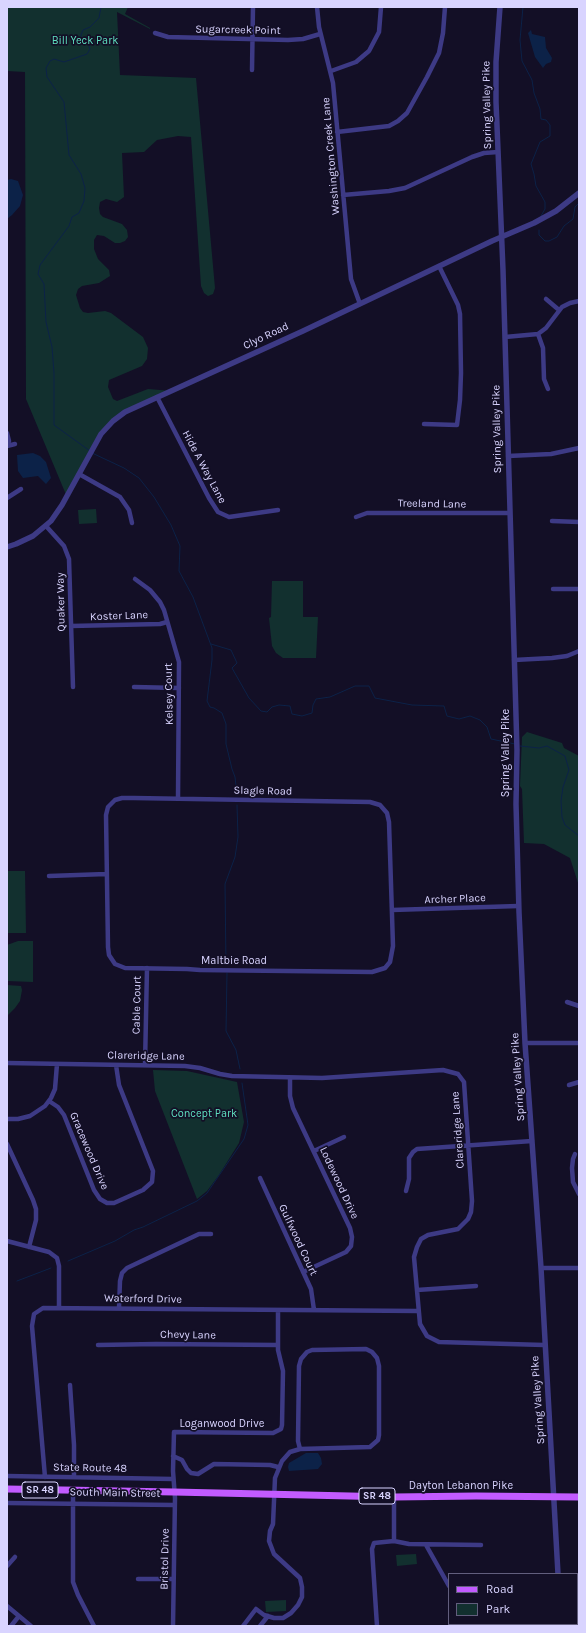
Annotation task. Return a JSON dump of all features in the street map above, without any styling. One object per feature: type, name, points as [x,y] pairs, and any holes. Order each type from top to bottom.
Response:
[{"type":"main road","name":"South Main Street","points":[[7,1489],[174,1492]]},
{"type":"main road","name":"Dayton Lebanon Pike","points":[[174,1492],[394,1497],[579,1497]]},
{"type":"street","points":[[252,70],[253,7]]},
{"type":"street","name":"Washington Creek Lane","points":[[317,7],[320,34],[331,71],[351,279],[360,304]]},
{"type":"street","points":[[331,71],[356,62],[369,51],[379,32],[381,7]]},
{"type":"street","points":[[338,132],[389,126],[398,121],[407,113],[438,54],[443,33],[445,7]]},
{"type":"street","name":"Spring Valley Pike","points":[[500,7],[495,82],[505,337],[517,750],[516,804],[518,906],[525,1043],[541,1268],[544,1345],[558,1573]]},
{"type":"street","name":"Sugarcreek Point","points":[[155,33],[168,37],[298,40],[320,34]]},
{"type":"street","points":[[343,195],[405,188],[472,157],[484,153],[498,152]]},
{"type":"street","name":"Clyo Road","points":[[7,546],[26,540],[46,526],[62,505],[101,434],[119,416],[501,237],[547,217],[579,193]]},
{"type":"street","points":[[424,424],[457,425],[460,400],[462,373],[460,314],[458,305],[439,266]]},
{"type":"street","points":[[546,299],[559,310]]},
{"type":"street","points":[[505,337],[538,334],[546,328],[559,310],[570,303],[579,301]]},
{"type":"street","points":[[538,334],[542,348],[544,379],[548,389]]},
{"type":"street","name":"Hide A Way Lane","points":[[157,397],[218,512],[225,516],[233,516],[278,510]]},
{"type":"street","points":[[7,433],[9,441],[7,446]]},
{"type":"street","points":[[7,446],[15,444]]},
{"type":"street","points":[[508,456],[552,454],[579,448]]},
{"type":"street","points":[[79,474],[120,497],[130,510],[132,523]]},
{"type":"street","points":[[7,498],[21,489]]},
{"type":"street","name":"Treeland Lane","points":[[356,517],[363,513],[371,512],[509,513]]},
{"type":"street","points":[[552,521],[579,522]]},
{"type":"street","name":"Quaker Way","points":[[46,526],[61,541],[68,553],[70,564],[72,686]]},
{"type":"street","name":"Kelsey Court","points":[[135,579],[155,594],[164,610],[179,662],[178,798]]},
{"type":"street","points":[[553,589],[579,589]]},
{"type":"street","name":"Koster Lane","points":[[71,626],[160,624],[167,622]]},
{"type":"street","points":[[514,660],[560,657],[579,651]]},
{"type":"street","points":[[134,687],[179,688]]},
{"type":"street","name":"Slagle Road","points":[[106,874],[106,815],[110,804],[122,798],[370,802],[380,805],[385,809],[390,822],[392,910]]},
{"type":"street","points":[[49,876],[106,874]]},
{"type":"street","name":"Maltbie Road","points":[[106,874],[109,955],[113,962],[119,966],[200,970],[378,971],[388,965],[392,954],[392,910]]},
{"type":"street","name":"Archer Place","points":[[392,910],[518,906]]},
{"type":"street","name":"Cable Court","points":[[145,1065],[147,968]]},
{"type":"street","points":[[567,1002],[579,1006]]},
{"type":"street","points":[[525,1043],[579,1043]]},
{"type":"street","name":"Clareridge Lane","points":[[7,1063],[193,1066],[232,1076],[290,1078],[352,1076],[443,1070],[453,1072],[460,1076],[464,1082],[472,1201],[470,1216],[465,1224],[458,1229],[428,1234],[418,1243],[414,1257],[420,1324],[423,1331],[430,1338],[439,1342],[544,1345]]},
{"type":"street","points":[[7,1119],[18,1119],[30,1116],[40,1111],[49,1101],[56,1084],[57,1064]]},
{"type":"street","name":"Gracewood Drive","points":[[49,1101],[58,1107],[64,1115],[94,1190],[100,1199],[107,1203],[114,1203],[143,1190],[152,1182],[153,1171],[119,1085],[116,1065]]},
{"type":"street","name":"Lodewood Drive","points":[[290,1078],[291,1102],[350,1228],[352,1242],[346,1252],[304,1272]]},
{"type":"street","points":[[569,1085],[579,1082]]},
{"type":"street","points":[[314,1151],[344,1137]]},
{"type":"street","points":[[406,1191],[409,1179],[408,1163],[413,1152],[421,1148],[532,1141]]},
{"type":"street","points":[[7,1144],[36,1209],[36,1220],[29,1247]]},
{"type":"street","points":[[575,1154],[572,1164],[572,1175],[574,1185],[579,1194]]},
{"type":"street","name":"Gulfwood Court","points":[[260,1178],[304,1272],[313,1295],[314,1310]]},
{"type":"street","points":[[119,1308],[120,1281],[122,1273],[127,1268],[200,1234],[211,1234]]},
{"type":"street","points":[[7,1241],[52,1253],[58,1262],[59,1307]]},
{"type":"street","points":[[541,1268],[579,1268]]},
{"type":"street","points":[[417,1290],[476,1286]]},
{"type":"street","name":"Waterford Drive","points":[[45,1477],[32,1322],[34,1314],[39,1309],[59,1307],[418,1311]]},
{"type":"street","name":"Loganwood Drive","points":[[174,1492],[174,1432],[273,1433],[281,1429],[283,1371],[278,1345],[278,1310]]},
{"type":"street","name":"Chevy Lane","points":[[98,1345],[278,1345]]},
{"type":"street","points":[[242,1626],[256,1609],[274,1618],[285,1617],[292,1613],[298,1606],[302,1597],[300,1578],[279,1561],[270,1548],[269,1536],[273,1524],[275,1478],[278,1467],[286,1455],[300,1449],[364,1448],[372,1446],[376,1442],[379,1435],[379,1366],[377,1358],[372,1352],[366,1350],[312,1350],[307,1352],[301,1359],[299,1366],[298,1388],[298,1441],[300,1449]]},
{"type":"street","points":[[70,1385],[74,1445],[74,1477]]},
{"type":"street","points":[[173,1456],[182,1460],[187,1470],[191,1473],[198,1474],[214,1464],[270,1465],[278,1467]]},
{"type":"street","name":"State Route 48","points":[[7,1476],[173,1479]]},
{"type":"street","points":[[73,1490],[73,1582],[94,1626]]},
{"type":"street","name":"Bristol Drive","points":[[173,1626],[174,1492]]},
{"type":"street","points":[[394,1497],[394,1541]]},
{"type":"street","name":"South Main Street","points":[[7,1503],[174,1505]]},
{"type":"street","points":[[377,1626],[373,1545],[375,1542],[394,1541],[426,1545],[482,1545]]},
{"type":"street","points":[[426,1545],[448,1584]]},
{"type":"street","points":[[7,1566],[15,1557]]},
{"type":"street","points":[[138,1579],[173,1579]]},
{"type":"street","points":[[7,1606],[31,1626]]},
{"type":"street","points":[[11,1626],[19,1616]]},
{"type":"street","points":[[260,1626],[268,1616]]},
{"type":"green space","name":"Bill Yeck Park","points":[[7,7],[128,7],[125,14],[150,29],[117,12],[120,75],[196,78],[215,288],[213,294],[208,296],[204,293],[201,286],[191,137],[178,136],[157,140],[144,152],[122,153],[124,197],[117,202],[106,199],[100,202],[99,208],[100,214],[103,217],[122,224],[127,230],[128,237],[125,241],[115,243],[104,236],[97,235],[94,240],[94,249],[98,259],[109,270],[110,276],[99,283],[82,286],[78,289],[76,295],[80,308],[83,312],[88,313],[105,311],[111,313],[143,337],[148,348],[147,359],[142,366],[109,380],[108,387],[113,399],[117,401],[148,389],[172,391],[135,407],[106,428],[67,497],[26,399],[25,72],[7,71]]},
{"type":"green space","points":[[96,509],[97,523],[79,524],[78,510]]},
{"type":"green space","points":[[272,581],[303,581],[303,617],[318,617],[316,658],[283,658],[276,653],[272,646],[269,618],[271,617]]},
{"type":"green space","points":[[527,732],[562,743],[564,748],[579,756],[579,886],[570,858],[544,844],[524,843],[522,789],[520,786],[522,737]]},
{"type":"green space","points":[[7,871],[25,871],[26,933],[7,933]]},
{"type":"green space","points":[[18,941],[33,941],[33,982],[7,981],[7,945]]},
{"type":"green space","points":[[7,985],[21,986],[22,990],[20,1001],[7,1016]]},
{"type":"green space","name":"Concept Park","points":[[153,1070],[187,1071],[237,1082],[244,1122],[239,1143],[207,1191],[197,1199],[155,1091]]},
{"type":"green space","points":[[416,1554],[417,1564],[397,1566],[396,1555]]},
{"type":"green space","points":[[286,1600],[286,1611],[266,1612],[265,1601]]},
{"type":"water","points":[[531,30],[532,34],[545,37],[546,48],[552,58],[551,62],[546,64],[543,68],[535,57],[528,33]]},
{"type":"water","points":[[11,179],[18,181],[23,195],[20,206],[7,219],[7,180]]},
{"type":"water","points":[[33,453],[40,456],[46,462],[51,478],[46,484],[38,476],[23,478],[18,471],[17,455]]},
{"type":"water","points":[[306,1453],[318,1453],[322,1464],[318,1469],[289,1471],[289,1463]]},
{"type":"waterway","points":[[90,451],[54,425],[54,373],[52,347],[46,322],[44,284],[38,274],[40,265],[69,226],[72,217],[79,213],[84,201],[85,188],[81,174],[69,155],[64,102],[47,77],[46,68],[50,61],[54,59],[64,62],[87,54],[90,49],[88,44],[81,40],[81,35],[83,30],[90,27],[99,18],[101,7]]},
{"type":"waterway","points":[[523,7],[520,40],[522,61],[532,80],[534,93],[540,109],[541,119],[546,120],[550,125],[550,136],[540,142],[531,164],[536,186],[545,202],[545,209],[541,216]]},
{"type":"waterway","points":[[539,230],[539,235],[545,241],[549,241],[557,237],[564,226],[573,219],[575,207],[579,203]]},
{"type":"waterway","points":[[92,453],[124,468],[139,478],[154,497],[171,525],[180,546],[179,571],[193,597],[212,648],[207,701],[210,707],[222,713],[226,724],[226,744],[235,777],[237,795]]},
{"type":"waterway","points":[[211,644],[231,650],[237,663],[232,668],[249,698],[261,711],[267,712],[272,707],[279,705],[290,706],[292,714],[302,716],[312,713],[313,705],[316,699],[330,697],[355,686],[369,686],[375,698],[412,705],[444,706],[447,716],[459,719],[470,716],[480,720],[487,727],[491,739],[515,744]]},
{"type":"waterway","points":[[520,746],[539,748],[547,746],[565,756],[569,770],[563,787],[561,801],[562,817],[565,825],[579,836]]},
{"type":"waterway","points":[[226,965],[225,884],[235,857],[238,837],[237,805]]},
{"type":"waterway","points":[[227,973],[226,1031],[236,1050],[240,1069]]},
{"type":"waterway","points":[[68,1261],[115,1241],[134,1230],[197,1201],[207,1193],[244,1139],[248,1125],[242,1083]]},
{"type":"waterway","points":[[17,1281],[51,1268]]}]
